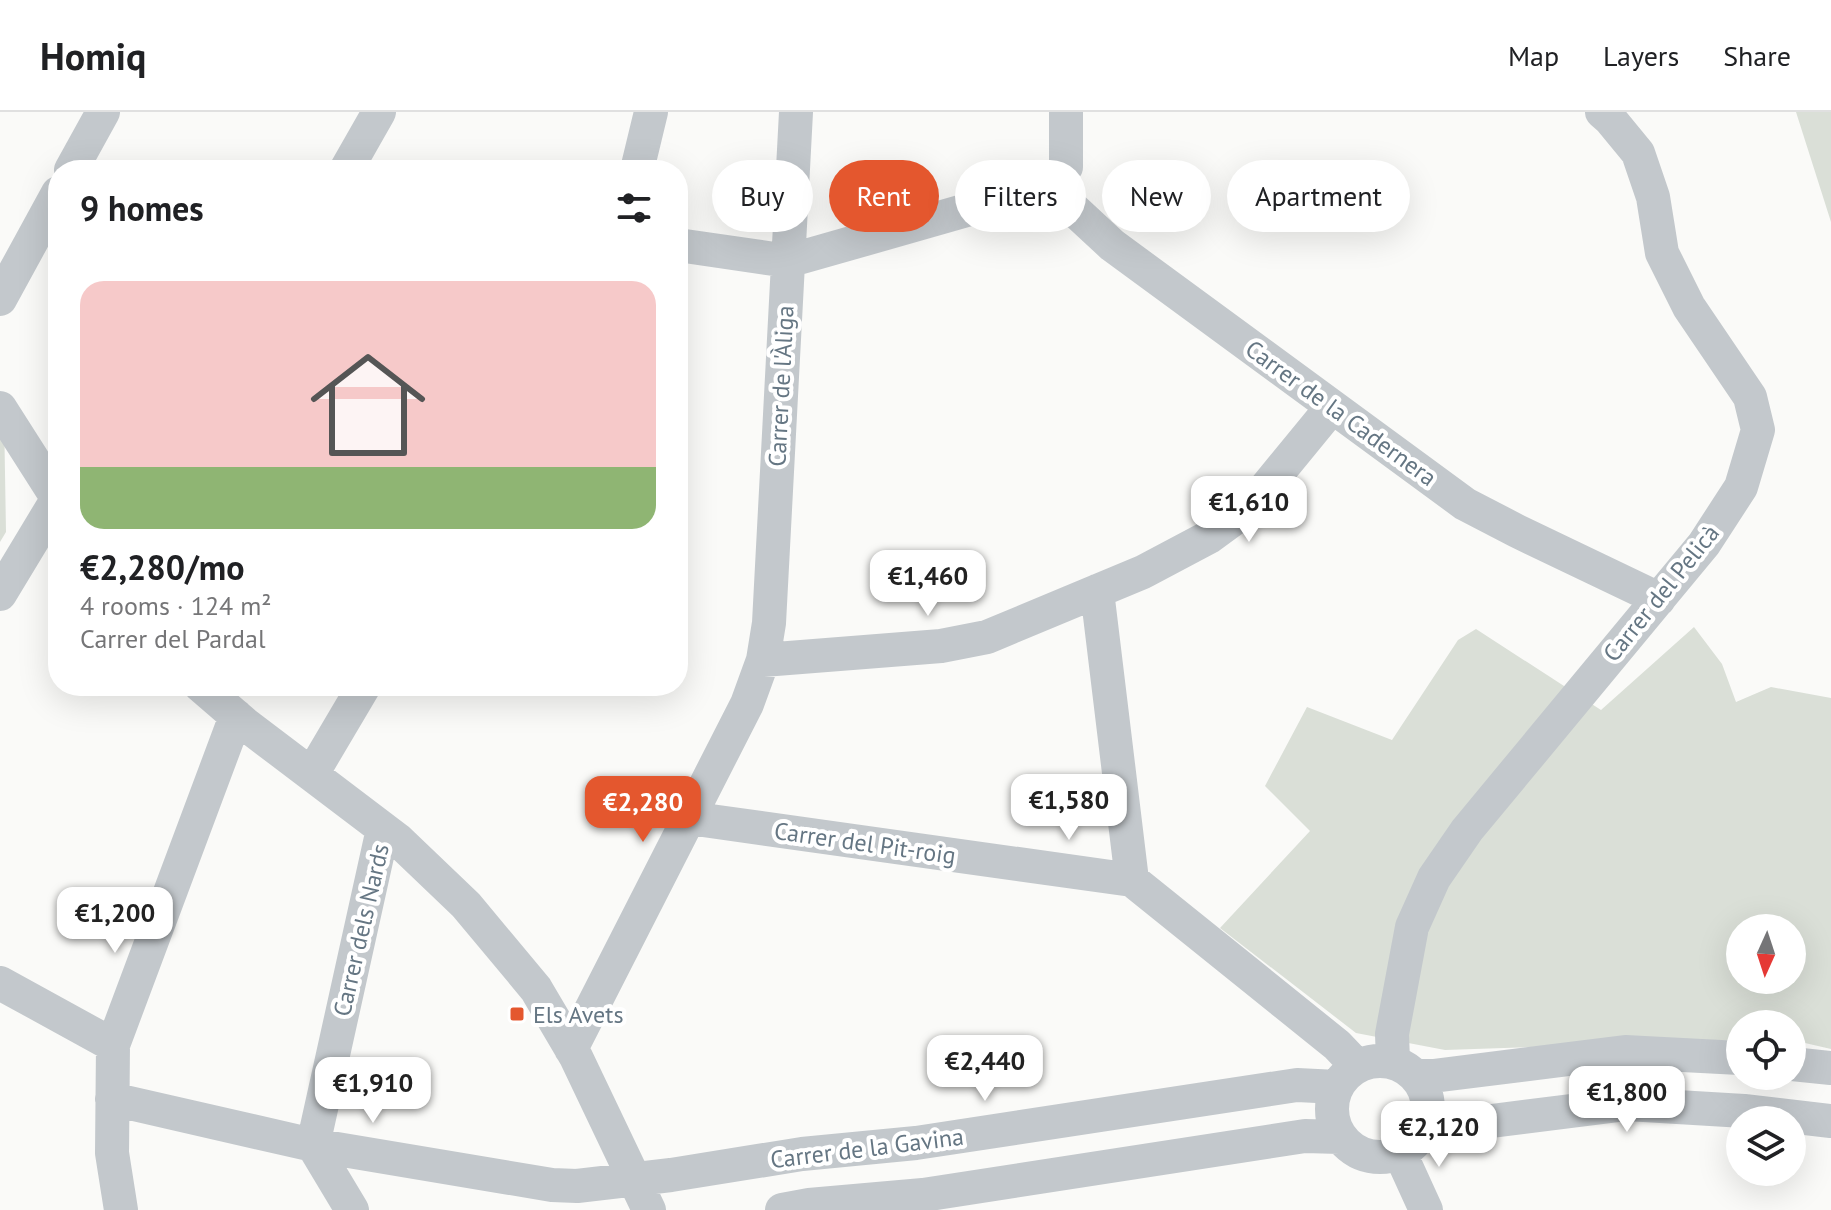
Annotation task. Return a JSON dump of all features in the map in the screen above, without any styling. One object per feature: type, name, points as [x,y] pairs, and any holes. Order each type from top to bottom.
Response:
[{"type":"street","points":[[77,160],[103,112]]},
{"type":"street","points":[[352,160],[379,112]]},
{"type":"street","points":[[639,160],[651,112]]},
{"type":"street","name":"Carrer de l'Àliga","points":[[571,1049],[747,704],[763,660],[769,623],[796,112]]},
{"type":"street","points":[[1066,112],[1066,160]]},
{"type":"street","name":"Carrer del Pelicà","points":[[1404,1069],[1392,1034],[1412,927],[1434,878],[1467,830],[1704,544],[1741,487],[1758,430],[1750,397],[1689,307],[1662,253],[1653,197],[1638,153],[1602,112]]},
{"type":"street","points":[[0,299],[48,211]]},
{"type":"street","points":[[688,246],[788,261],[955,213]]},
{"type":"street","name":"Carrer de la Cadernera","points":[[1086,221],[1112,245],[1465,504],[1659,599]]},
{"type":"street","points":[[763,660],[941,646],[987,637],[1143,572],[1209,537],[1250,507],[1332,407]]},
{"type":"street","points":[[0,408],[48,482]]},
{"type":"street","points":[[0,594],[48,515]]},
{"type":"street","points":[[1097,591],[1132,880],[1337,1045],[1347,1077]]},
{"type":"street","points":[[213,696],[398,840],[466,905],[536,989],[571,1049],[649,1210]]},
{"type":"street","points":[[312,774],[358,696]]},
{"type":"street","points":[[121,1210],[112,1153],[113,1045],[236,716]]},
{"type":"street","name":"Carrer del Pit-roig","points":[[689,818],[1132,880]]},
{"type":"street","name":"Carrer dels Nards","points":[[313,1145],[383,829]]},
{"type":"street","points":[[0,983],[113,1045]]},
{"type":"street","points":[[1726,1057],[1625,1052],[1433,1076],[1376,1060],[1347,1077],[1332,1099],[1331,1116],[1340,1137],[1355,1151],[1383,1158],[1411,1144],[1468,1124],[1627,1104],[1744,1111],[1831,1121]]},
{"type":"street","points":[[1806,1065],[1831,1068]]},
{"type":"street","points":[[1404,1069],[1427,1097],[1428,1119],[1411,1144],[1426,1210]]},
{"type":"street","name":"Carrer de la Gavina","points":[[112,1099],[313,1145],[552,1185],[577,1186],[693,1172],[802,1154],[916,1143],[1347,1077]]},
{"type":"street","name":"Carrer de la Gavina","points":[[782,1210],[923,1195],[1305,1136],[1340,1137]]},
{"type":"street","points":[[313,1145],[352,1210]]},
{"type":"shaded area","points":[[1796,112],[1831,112],[1831,222]]},
{"type":"shaded area","points":[[0,411],[4,414],[6,532],[0,542]]},
{"type":"shaded area","points":[[1694,627],[1722,664],[1736,702],[1771,687],[1831,698],[1831,1049],[1806,1043],[1806,1010],[1726,1010],[1726,1040],[1445,1050],[1356,1033],[1220,928],[1310,831],[1265,786],[1307,707],[1392,740],[1458,640],[1476,629],[1601,710]]},
{"type":"place","name":"Els Avets","points":[[517,1014]]}]
